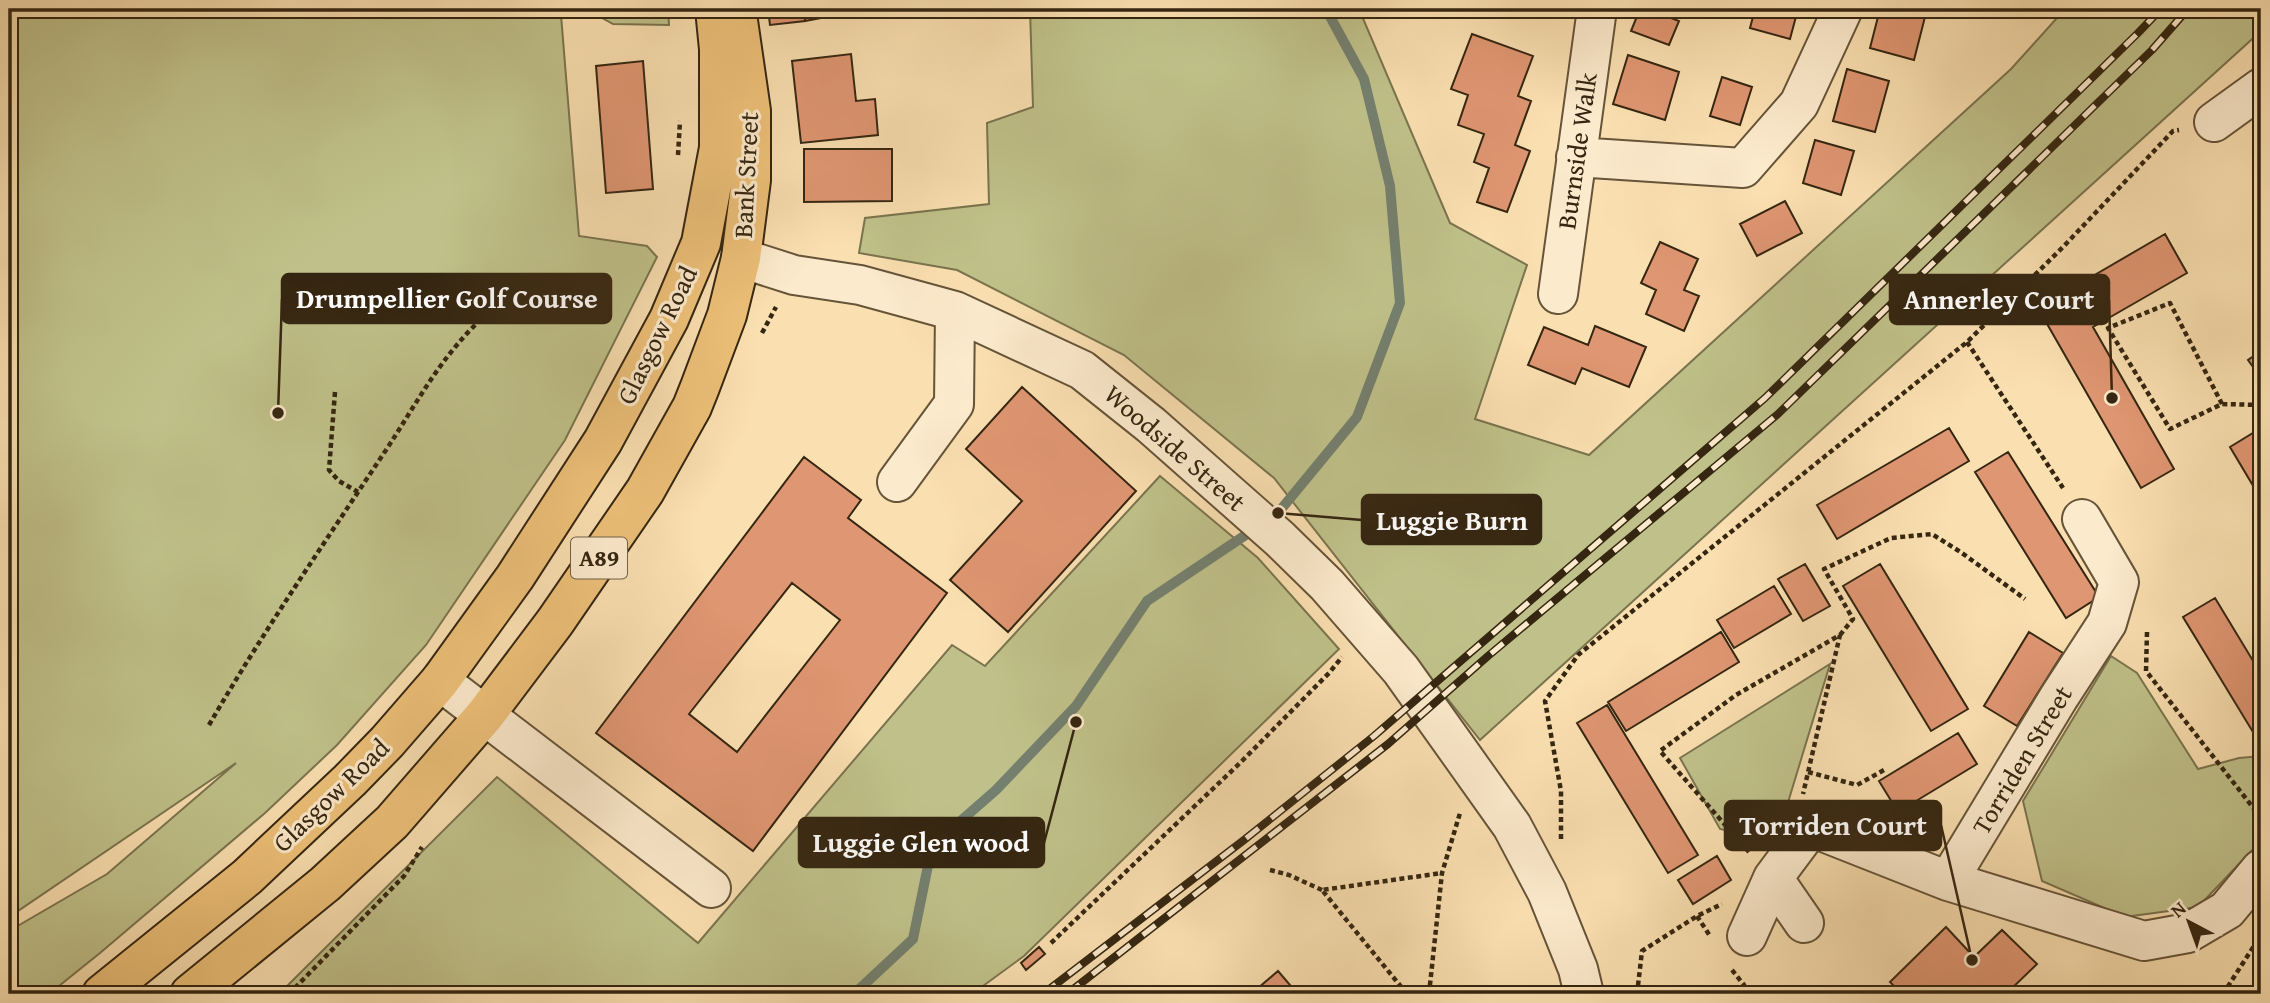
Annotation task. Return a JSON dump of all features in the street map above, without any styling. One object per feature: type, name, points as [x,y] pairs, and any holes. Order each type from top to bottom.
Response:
[{"type":"main road","name":"Bank Street","points":[[701,243],[719,148],[719,49],[715,9]]},
{"type":"main road","name":"Bank Street","points":[[736,9],[751,111],[751,180],[741,258]]},
{"type":"main road","name":"Glasgow Road","points":[[102,994],[257,868],[350,780],[440,681],[515,577],[603,440],[669,319],[701,243],[741,258],[727,315],[692,407],[645,491],[555,622],[485,715],[392,822],[325,884],[190,994]]},
{"type":"street","name":"Burnside Walk","points":[[1558,294],[1597,9]]},
{"type":"street","points":[[1576,157],[1743,168],[1799,103],[1843,9]]},
{"type":"street","points":[[2214,122],[2261,88]]},
{"type":"street","name":"Woodside Street","points":[[741,258],[794,275],[860,285],[955,311],[1082,370],[1151,425],[1280,539],[1327,585],[1401,670],[1512,826],[1547,892],[1578,969],[1584,994]]},
{"type":"street","points":[[897,482],[954,404],[955,311]]},
{"type":"street","name":"Torriden Street","points":[[1948,881],[2107,624],[2119,582],[2082,519]]},
{"type":"street","points":[[440,681],[711,888]]},
{"type":"street","points":[[1747,936],[1773,878],[1811,827],[1948,881],[2144,941],[2188,933],[2227,910],[2261,870]]},
{"type":"street","points":[[1773,878],[1804,923]]},
{"type":"path","points":[[678,156],[680,115]]},
{"type":"path","points":[[1561,843],[1561,791],[1545,701],[1578,655],[1967,342],[2174,131],[2214,122]]},
{"type":"path","points":[[2222,404],[2170,303],[2108,328],[2170,429],[2222,404],[2261,405]]},
{"type":"path","points":[[209,725],[250,654],[451,351],[489,312]]},
{"type":"path","points":[[1967,342],[2082,519]]},
{"type":"path","points":[[335,392],[329,470],[339,481],[358,492]]},
{"type":"path","points":[[1637,994],[1643,951],[1697,916],[1773,878],[1660,751],[1736,695],[1840,635],[1853,619],[1824,569],[1891,538],[1933,534],[2025,599]]},
{"type":"path","points":[[1051,943],[1258,745],[1329,673],[1365,629]]},
{"type":"path","points":[[2147,632],[2146,671],[2255,810],[2261,807]]},
{"type":"path","points":[[1811,827],[1801,799],[1840,635]]},
{"type":"path","points":[[1429,994],[1442,873],[1473,769]]},
{"type":"path","points":[[1808,772],[1857,785],[1884,770]]},
{"type":"path","points":[[1270,870],[1289,875],[1322,890],[1407,994]]},
{"type":"path","points":[[1322,890],[1442,873]]},
{"type":"path","points":[[2223,994],[2261,935]]},
{"type":"path","points":[[1735,994],[1744,985]]},
{"type":"green space","points":[[9,9],[540,9],[561,15],[579,236],[647,246],[657,257],[565,440],[426,645],[337,745],[265,813],[49,994],[9,994],[9,931],[107,874],[236,763],[9,917]]},
{"type":"green space","points":[[586,9],[668,9],[669,25],[613,24]]},
{"type":"green space","points":[[1030,9],[1359,9],[1450,223],[1527,265],[1475,419],[1589,455],[2011,69],[2065,9],[2261,9],[2261,31],[1480,740],[1274,478],[1124,355],[957,270],[859,253],[865,218],[989,204],[987,123],[1033,107]]},
{"type":"green space","points":[[1160,476],[1258,558],[1339,649],[1024,956],[972,994],[279,994],[497,777],[698,943],[952,645],[985,666]]},
{"type":"green space","points":[[2111,656],[2137,673],[2198,769],[2239,758],[2261,756],[2261,841],[2198,907],[2125,917],[2042,881],[2023,801]]},
{"type":"green space","points":[[1830,664],[1776,842],[1720,829],[1680,758]]},
{"type":"building","points":[[768,9],[804,9],[805,21],[770,25]]},
{"type":"building","points":[[804,9],[853,9],[853,12],[805,21]]},
{"type":"building","points":[[1640,9],[1665,9],[1663,15],[1679,21],[1669,45],[1631,31]]},
{"type":"building","points":[[1755,9],[1798,9],[1790,39],[1750,28]]},
{"type":"building","points":[[1880,9],[1911,9],[1926,13],[1914,60],[1870,48]]},
{"type":"building","points":[[1472,34],[1533,56],[1518,96],[1531,101],[1515,145],[1530,151],[1507,212],[1477,202],[1489,168],[1474,162],[1484,134],[1458,125],[1468,95],[1451,89]]},
{"type":"building","points":[[851,54],[856,101],[875,99],[878,135],[801,143],[792,61]]},
{"type":"building","points":[[1628,55],[1679,72],[1665,120],[1613,104]]},
{"type":"building","points":[[643,61],[653,189],[606,193],[596,66]]},
{"type":"building","points":[[1847,69],[1889,81],[1875,132],[1833,121]]},
{"type":"building","points":[[1722,77],[1752,87],[1740,125],[1710,116]]},
{"type":"building","points":[[1815,140],[1854,151],[1841,195],[1803,183]]},
{"type":"building","points":[[804,149],[892,149],[892,201],[804,202]]},
{"type":"building","points":[[1785,201],[1802,233],[1757,256],[1740,224]]},
{"type":"building","points":[[2165,234],[2187,273],[2093,327],[2174,469],[2141,488],[2038,308]]},
{"type":"building","points":[[1660,242],[1698,259],[1684,290],[1699,296],[1684,331],[1646,314],[1656,290],[1641,283]]},
{"type":"building","points":[[1595,326],[1646,347],[1629,387],[1582,368],[1575,384],[1528,365],[1544,327],[1588,345]]},
{"type":"building","points":[[2261,351],[2261,378],[2248,360]]},
{"type":"building","points":[[1022,387],[1136,491],[1008,632],[950,580],[1022,501],[966,449]]},
{"type":"building","points":[[1949,428],[1969,461],[1837,539],[1817,505]]},
{"type":"building","points":[[2261,428],[2261,499],[2230,447]]},
{"type":"building","points":[[2008,452],[2099,597],[2066,618],[1975,472]]},
{"type":"building","points":[[804,457],[861,500],[848,518],[947,593],[753,851],[596,733]],"holes":[[[792,583],[840,620],[737,752],[689,714]]]},
{"type":"building","points":[[1805,564],[1830,606],[1803,621],[1778,579]]},
{"type":"building","points":[[1880,564],[1968,709],[1931,731],[1843,586]]},
{"type":"building","points":[[1774,586],[1791,614],[1734,648],[1717,620]]},
{"type":"building","points":[[2215,598],[2261,674],[2261,734],[2256,737],[2183,617]]},
{"type":"building","points":[[1721,632],[1739,662],[1626,731],[1608,702]]},
{"type":"building","points":[[2029,632],[2063,653],[2017,726],[1984,706]]},
{"type":"building","points":[[1607,705],[1698,855],[1668,873],[1577,723]]},
{"type":"building","points":[[1958,733],[1977,764],[1898,812],[1879,781]]},
{"type":"building","points":[[1717,856],[1731,880],[1693,904],[1678,880]]},
{"type":"building","points":[[1946,927],[1974,957],[2002,930],[2037,964],[2006,994],[1948,994],[1943,989],[1937,994],[1902,994],[1890,982]]},
{"type":"building","points":[[1039,947],[1045,954],[1026,970],[1021,963]]},
{"type":"building","points":[[1278,971],[1296,992],[1251,994]]},
{"type":"waterway","points":[[1270,519],[1278,513],[1357,417],[1400,303],[1390,186],[1364,79],[1326,9]]},
{"type":"waterway","points":[[854,994],[913,939],[932,846],[996,790],[1076,706],[1147,601],[1256,528]]},
{"type":"railway","points":[[1043,994],[1244,840],[1374,736],[1765,398],[2161,9]]},
{"type":"railway","points":[[1067,994],[1388,744],[1488,656],[1778,414],[2152,50],[2188,9]]},
{"type":"place","name":"Annerley Court","points":[[2112,398]]},
{"type":"place","name":"Drumpellier Golf Course","points":[[278,413]]},
{"type":"place","name":"Luggie Burn","points":[[1278,513]]},
{"type":"place","name":"Luggie Glen wood","points":[[1076,722]]},
{"type":"place","name":"Torriden Court","points":[[1972,960]]}]
